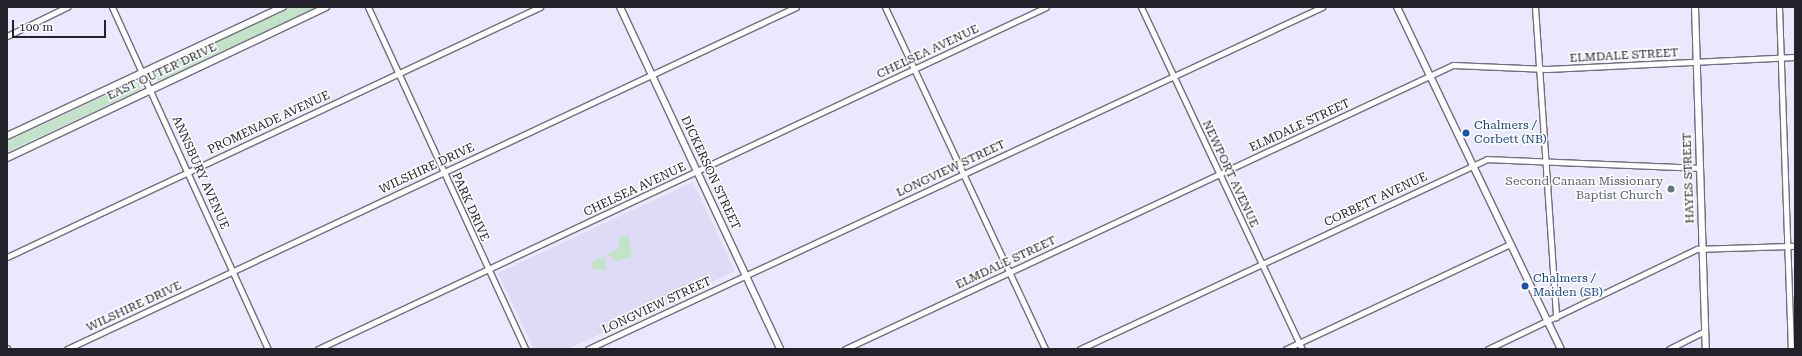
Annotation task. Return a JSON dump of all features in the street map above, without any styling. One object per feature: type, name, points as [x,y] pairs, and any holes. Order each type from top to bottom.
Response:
[{"type":"street","points":[[7,36],[66,7]]},
{"type":"street","name":"ANNSBURY AVENUE","points":[[112,7],[189,171],[268,349]]},
{"type":"street","name":"EAST OUTER DRIVE","points":[[7,136],[283,7]]},
{"type":"street","name":"EAST OUTER DRIVE","points":[[7,158],[326,7]]},
{"type":"street","name":"PARK DRIVE","points":[[368,7],[524,349]]},
{"type":"street","name":"PROMENADE AVENUE","points":[[7,257],[540,7]]},
{"type":"street","name":"DICKERSON STREET","points":[[620,7],[780,349]]},
{"type":"street","name":"WILSHIRE DRIVE","points":[[67,349],[796,7]]},
{"type":"street","points":[[885,7],[1045,349]]},
{"type":"street","name":"CHELSEA AVENUE","points":[[318,349],[1046,7]]},
{"type":"street","name":"NEWPORT AVENUE","points":[[1141,7],[1302,349]]},
{"type":"street","name":"LONGVIEW STREET","points":[[588,349],[1322,7]]},
{"type":"street","points":[[1397,7],[1561,349]]},
{"type":"street","points":[[1535,7],[1556,316]]},
{"type":"street","name":"HAYES STREET","points":[[1695,7],[1706,349]]},
{"type":"street","points":[[1779,7],[1790,349]]},
{"type":"street","name":"ELMDALE STREET","points":[[845,349],[1457,64],[1539,69],[1795,57]]},
{"type":"street","name":"CORBETT AVENUE","points":[[1080,349],[1492,158],[1700,168]]},
{"type":"street","points":[[1286,349],[1510,244]]},
{"type":"street","points":[[1488,349],[1556,316],[1703,249],[1795,246]]},
{"type":"street","points":[[1669,349],[1706,331]]},
{"type":"shaded area","points":[[693,182],[735,271],[568,349],[534,349],[498,273]]},
{"type":"green space","points":[[292,7],[317,7],[159,81],[154,80],[154,72]]},
{"type":"green space","points":[[137,81],[141,88],[138,91],[7,152],[7,141]]},
{"type":"green space","points":[[628,234],[632,256],[613,262],[609,254],[620,247],[618,239]]},
{"type":"green space","points":[[605,256],[606,270],[592,269],[591,263]]},
{"type":"place","name":"Chalmers / Corbett (NB)","points":[[1466,133]]},
{"type":"place","name":"Second Canaan Missionary Baptist Church","points":[[1671,189]]},
{"type":"place","name":"Chalmers / Maiden (SB)","points":[[1525,286]]}]
